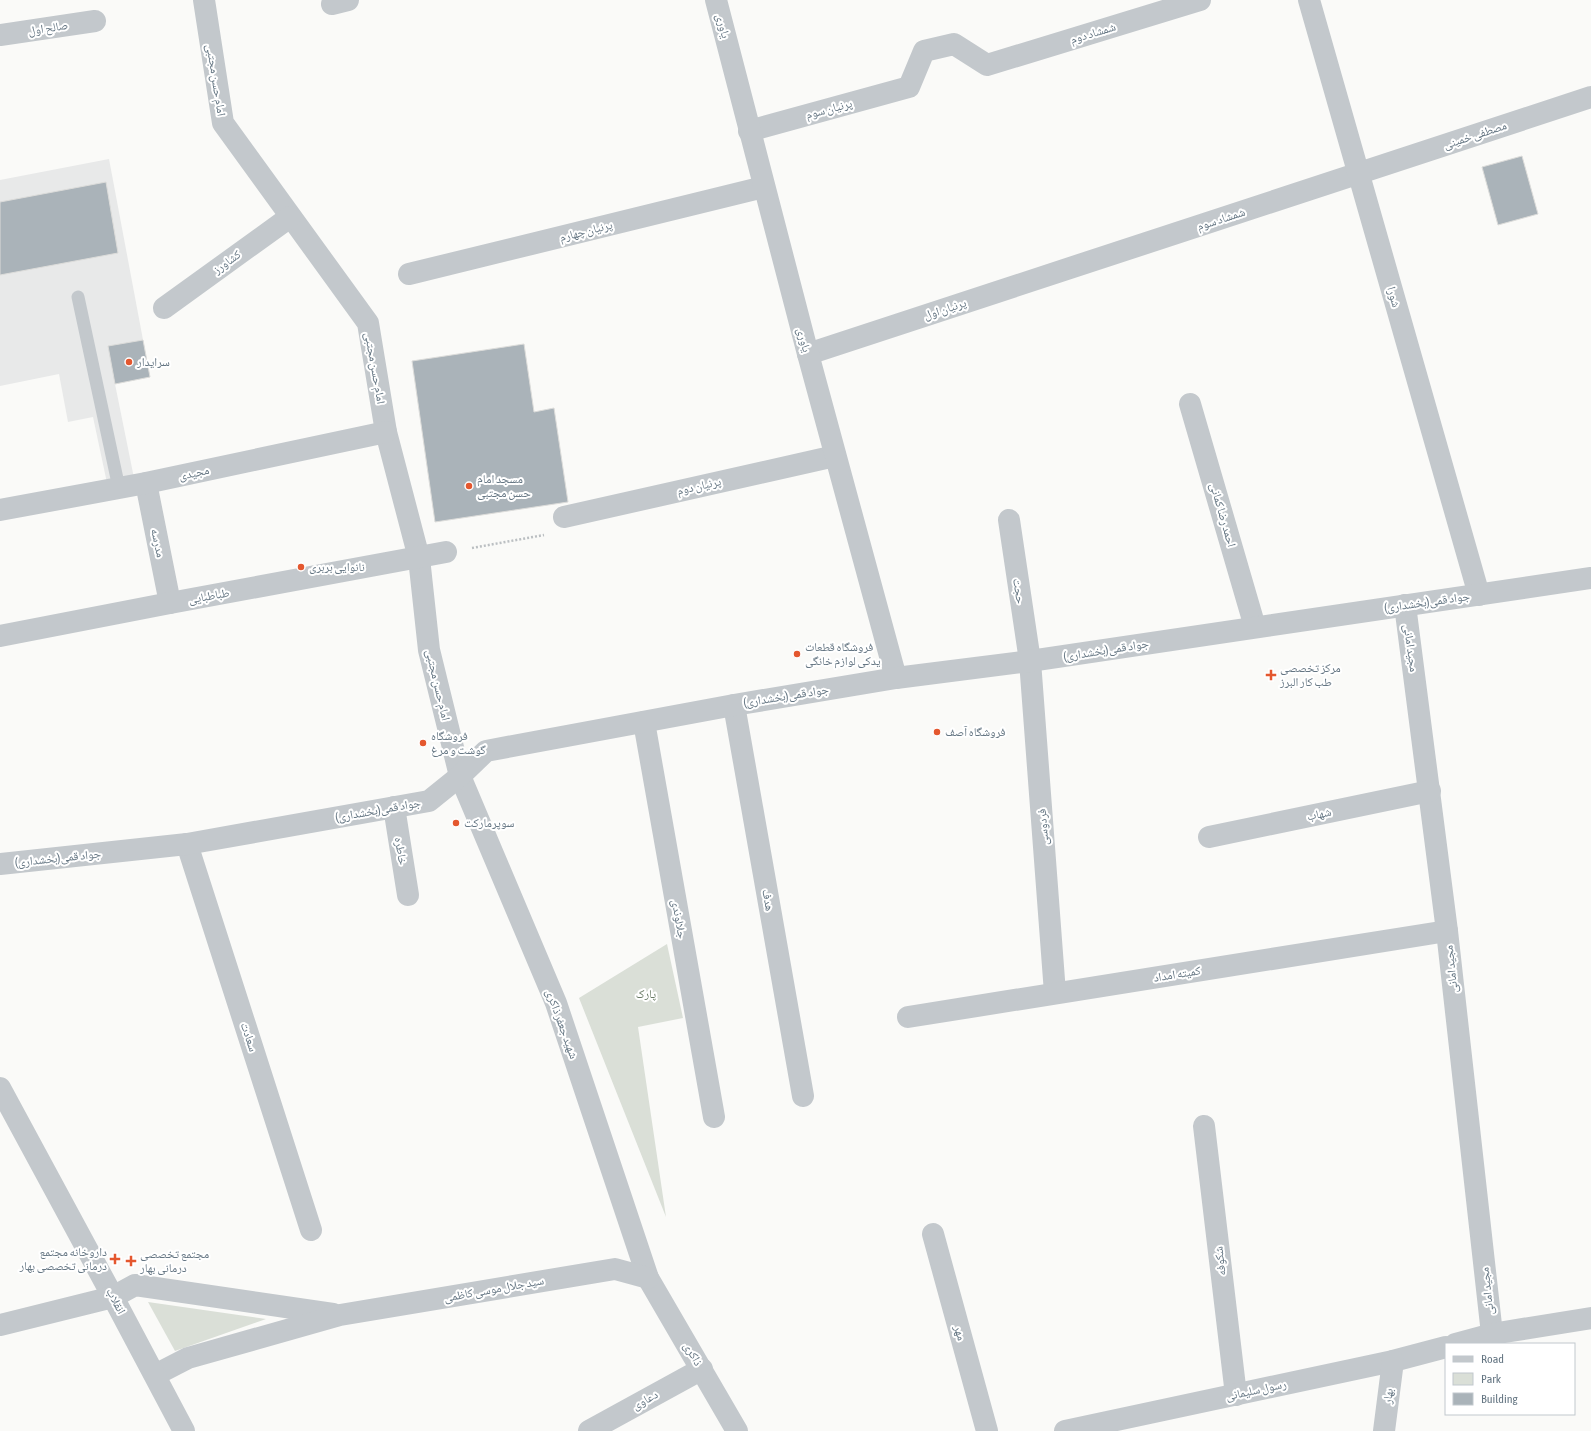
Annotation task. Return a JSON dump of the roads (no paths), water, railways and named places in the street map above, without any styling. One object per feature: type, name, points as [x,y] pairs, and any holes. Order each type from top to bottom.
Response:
[{"type":"street","name":"امام حسن مجتبی","points":[[204,0],[223,123],[368,323],[386,432],[419,558],[429,650],[460,776]]},
{"type":"street","name":"یاوری","points":[[716,0],[835,456],[896,678]]},
{"type":"street","name":"شمشاد دوم","points":[[909,87],[924,51],[954,44],[987,65],[1200,0]]},
{"type":"street","name":"شورا","points":[[1309,0],[1479,595]]},
{"type":"street","name":"صالح اول","points":[[0,35],[95,21]]},
{"type":"street","name":"پرنیان سوم","points":[[749,131],[909,87]]},
{"type":"street","name":"مصطفی خمینی","points":[[1358,173],[1591,97]]},
{"type":"street","name":"شمشاد سوم","points":[[1083,264],[1358,173]]},
{"type":"street","name":"پرنیان چهارم","points":[[409,274],[764,187]]},
{"type":"street","name":"کشاورز","points":[[164,308],[290,217]]},
{"type":"street","name":"پرنیان اول","points":[[808,354],[1083,264]]},
{"type":"street","name":"احمد رضا کمانی","points":[[1190,404],[1255,627]]},
{"type":"street","name":"مجیدی","points":[[0,510],[146,483],[386,432]]},
{"type":"street","name":"پرنیان دوم","points":[[564,517],[835,456]]},
{"type":"street","name":"مدرسه","points":[[146,483],[170,603]]},
{"type":"street","name":"حجت","points":[[1009,520],[1030,662]]},
{"type":"street","name":"طباطبایی","points":[[0,636],[446,552]]},
{"type":"street","name":"جواد قمی(بخشداری)","points":[[0,864],[187,844],[429,801],[460,776],[486,752],[734,705],[896,678],[1030,662],[1255,627],[1591,578]]},
{"type":"street","name":"مجید امانی","points":[[1405,605],[1447,931],[1492,1334]]},
{"type":"street","name":"فردوسی","points":[[1030,662],[1055,993]]},
{"type":"street","name":"هدف","points":[[734,705],[803,1096]]},
{"type":"street","name":"جلالوندی","points":[[644,722],[714,1117]]},
{"type":"street","name":"شهید جعفر ذاکری","points":[[460,776],[556,1003],[648,1278]]},
{"type":"street","name":"شهاب","points":[[1209,837],[1430,791]]},
{"type":"street","name":"خاطره","points":[[394,807],[408,895]]},
{"type":"street","name":"سعادت","points":[[187,844],[311,1230]]},
{"type":"street","name":"کمیته امداد","points":[[908,1017],[1447,931]]},
{"type":"street","name":"انقلاب","points":[[0,1088],[184,1431]]},
{"type":"street","name":"شکوفه","points":[[1204,1126],[1236,1395]]},
{"type":"street","name":"مهر","points":[[933,1234],[988,1431]]},
{"type":"street","name":"سید جلال موسی کاظمی","points":[[155,1375],[188,1358],[340,1315],[615,1269],[648,1278]]},
{"type":"street","name":"ذاکری","points":[[648,1278],[737,1431]]},
{"type":"street","name":"سید جلال موسی کاظمی","points":[[0,1325],[113,1297],[135,1285],[340,1315]]},
{"type":"street","points":[[1460,1343],[1492,1334],[1591,1318]]},
{"type":"street","name":"رسول سلیمانی","points":[[1065,1431],[1393,1362],[1445,1347]]},
{"type":"street","name":"بهار","points":[[1384,1431],[1393,1362]]},
{"type":"street","name":"دعاوی","points":[[588,1431],[702,1369]]},
{"type":"lane","points":[[78,297],[119,488]]},
{"type":"place","name":"سرایدار","points":[[129,362]]},
{"type":"place","name":"مسجد امام حسن مجتبی","points":[[469,486]]},
{"type":"place","name":"نانوایی بربری","points":[[301,567]]},
{"type":"place","name":"فروشگاه قطعات یدکی لوازم خانگی","points":[[797,654]]},
{"type":"place","name":"مرکز تخصصی طب کار البرز","points":[[1271,675]]},
{"type":"place","name":"فروشگاه آصف","points":[[937,732]]},
{"type":"place","name":"فروشگاه گوشت و مرغ","points":[[423,743]]},
{"type":"place","name":"سوپرمارکت","points":[[456,823]]},
{"type":"place","name":"داروخانه مجتمع درمانی تخصصی بهار","points":[[115,1259]]},
{"type":"place","name":"مجتمع تخصصی درمانی بهار","points":[[131,1261]]},
{"type":"park label","name":"پارک","points":[[646,994]]}]
